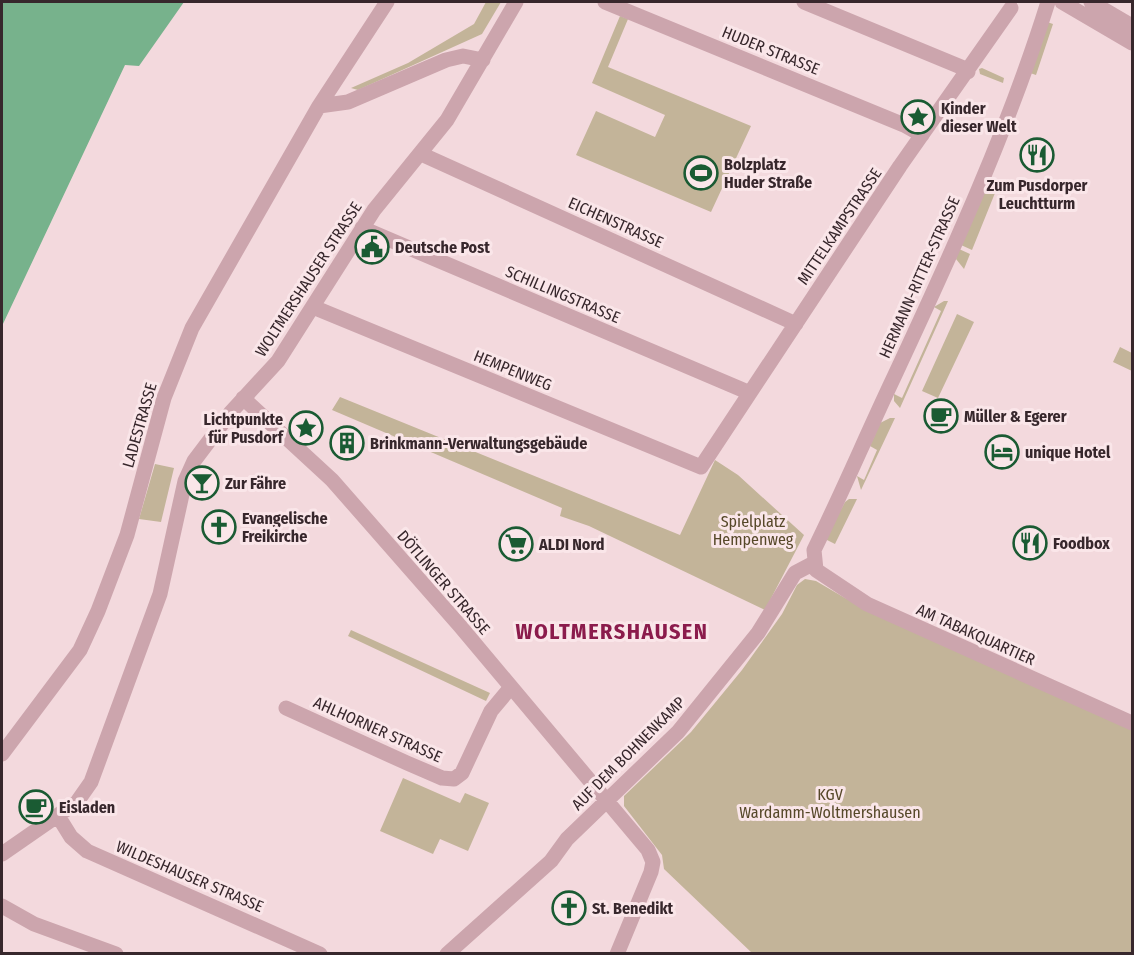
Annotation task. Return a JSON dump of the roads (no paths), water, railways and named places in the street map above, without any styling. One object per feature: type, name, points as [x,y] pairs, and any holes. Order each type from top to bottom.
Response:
[{"type":"street","name":"LADESTRASSE","points":[[2,754],[80,650],[127,535],[177,360],[192,328],[319,106],[387,2]]},
{"type":"street","name":"WOLTMERSHAUSER STRASSE","points":[[2,854],[77,802],[95,774],[160,594],[185,482],[194,461],[243,398],[278,361],[362,228],[389,190],[447,120],[516,2]]},
{"type":"street","name":"HUDER STRASSE","points":[[605,2],[904,125],[922,135]]},
{"type":"street","points":[[804,2],[962,67],[968,72]]},
{"type":"street","name":"HERMANN-RITTER-STRASSE","points":[[814,563],[814,550],[934,292],[973,200],[1016,94],[1048,2]]},
{"type":"street","points":[[1062,2],[1132,43]]},
{"type":"street","points":[[1090,2],[1132,26]]},
{"type":"street","name":"MITTELKAMPSTRASSE","points":[[700,467],[922,135],[1011,8]]},
{"type":"street","points":[[319,106],[348,102],[446,60],[463,56],[483,60]]},
{"type":"street","name":"EICHENSTRASSE","points":[[421,154],[796,324]]},
{"type":"street","name":"SCHILLINGSTRASSE","points":[[362,228],[750,393]]},
{"type":"street","name":"HEMPENWEG","points":[[313,307],[700,467]]},
{"type":"street","name":"DÖTLINGER STRASSE","points":[[243,398],[332,480],[648,850],[653,862],[617,954]]},
{"type":"street","name":"AM TABAKQUARTIER","points":[[814,563],[824,576],[867,604],[1132,723]]},
{"type":"street","name":"AUF DEM BOHNENKAMP","points":[[447,954],[551,861],[567,839],[700,706],[758,633],[795,573],[814,563]]},
{"type":"street","name":"AHLHORNER STRASSE","points":[[286,708],[407,764],[442,778],[454,779],[462,773],[491,711],[511,687]]},
{"type":"street","name":"WILDESHAUSER STRASSE","points":[[58,816],[71,837],[87,851],[320,954]]},
{"type":"street","points":[[2,906],[34,924],[116,954]]},
{"type":"place","name":"Kinder dieser Welt","points":[[918,117]]},
{"type":"place","name":"Zum Pusdorper Leuchtturm","points":[[1037,155]]},
{"type":"place","name":"Bolzplatz Huder Straße","points":[[701,173]]},
{"type":"place","name":"Deutsche Post","points":[[372,247]]},
{"type":"place","name":"Müller & Egerer","points":[[941,416]]},
{"type":"place","name":"Lichtpunkte für Pusdorf","points":[[306,428]]},
{"type":"place","name":"Brinkmann-Verwaltungsgebäude","points":[[347,443]]},
{"type":"place","name":"unique Hotel","points":[[1002,452]]},
{"type":"place","name":"Zur Fähre","points":[[202,483]]},
{"type":"place","name":"Evangelische Freikirche","points":[[219,527]]},
{"type":"place","name":"Foodbox","points":[[1030,543]]},
{"type":"place","name":"ALDI Nord","points":[[516,544]]},
{"type":"place","name":"Eisladen","points":[[36,807]]},
{"type":"place","name":"St. Benedikt","points":[[569,908]]},
{"type":"district","name":"WOLTMERSHAUSEN","points":[[612,631]]},
{"type":"park label","name":"Spielplatz Hempenweg","points":[[753,530]]},
{"type":"park label","name":"KGV Wardamm-Woltmershausen","points":[[830,803]]}]
